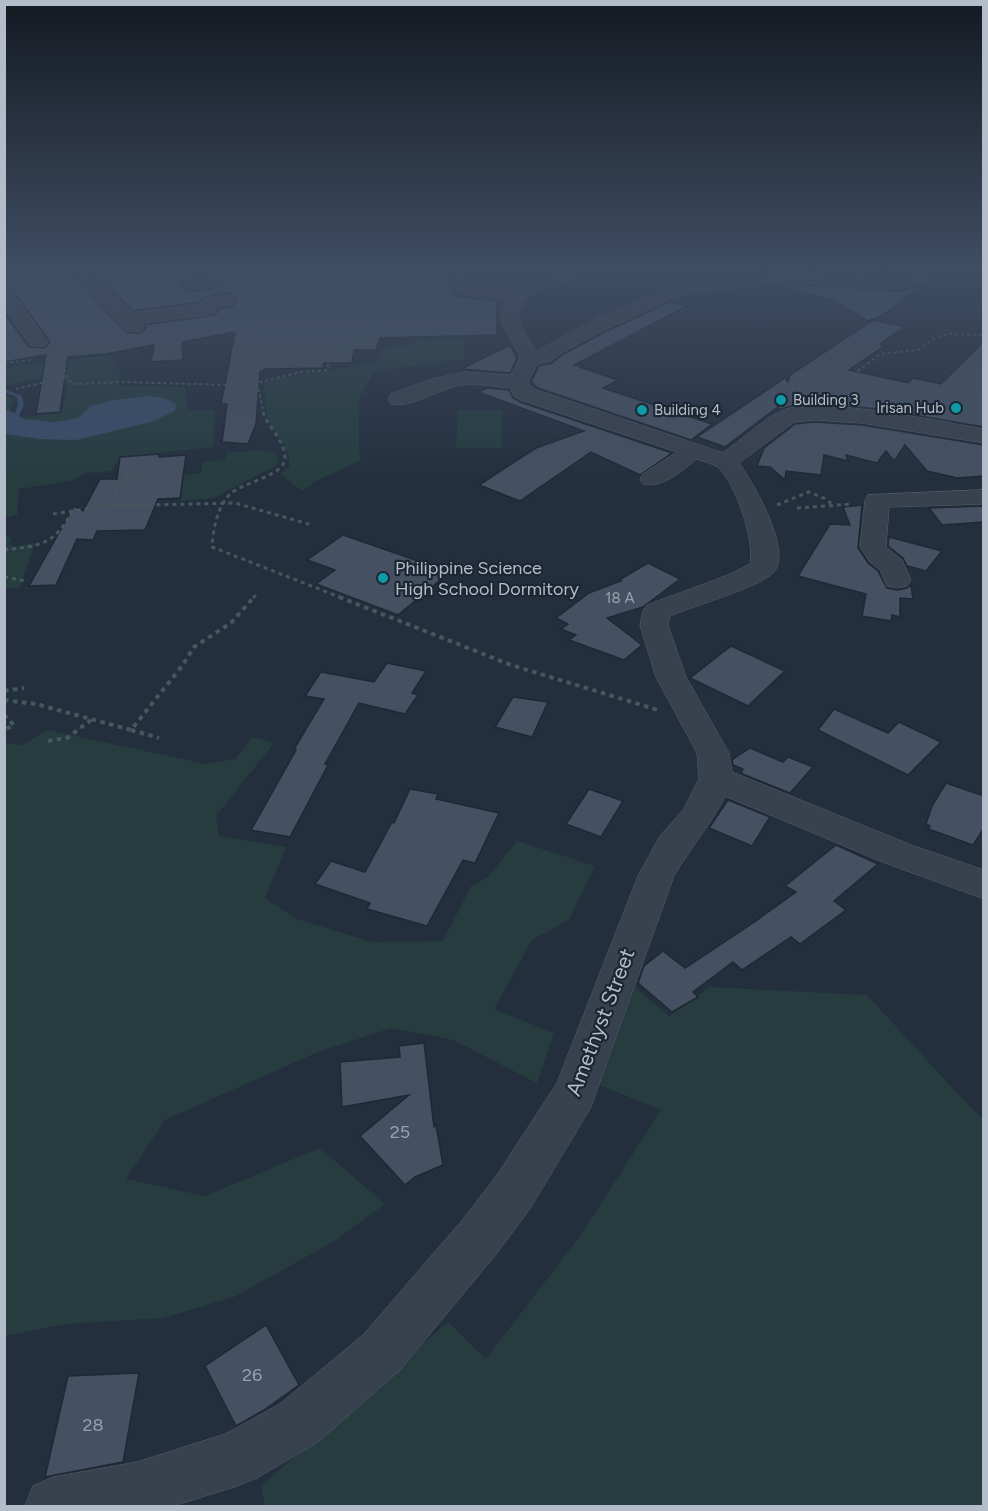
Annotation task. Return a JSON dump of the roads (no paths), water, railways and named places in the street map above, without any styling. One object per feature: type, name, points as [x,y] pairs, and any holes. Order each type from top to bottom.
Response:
[{"type":"street","points":[[29,338],[38,354]]},
{"type":"street","points":[[518,338],[530,358]]},
{"type":"street","points":[[530,358],[544,357],[575,338]]},
{"type":"street","points":[[518,382],[530,358]]},
{"type":"street","points":[[399,399],[439,383],[465,378],[518,382]]},
{"type":"street","points":[[518,382],[522,391],[528,395],[695,450],[732,471],[760,526],[765,558],[763,568],[749,577],[692,595],[657,611],[654,625],[671,677],[713,753],[716,779],[973,884],[984,885]]},
{"type":"street","points":[[732,471],[788,416],[798,413],[862,416],[984,436]]},
{"type":"street","points":[[652,479],[695,450]]},
{"type":"street","points":[[897,580],[892,566],[879,556],[873,546],[876,500],[984,497]]},
{"type":"street","name":"Amethyst Street","points":[[52,1506],[137,1490],[237,1458],[299,1423],[382,1352],[481,1235],[514,1191],[575,1093],[656,876],[673,845],[698,816],[716,779]]},
{"type":"water","points":[[149,396],[165,398],[176,404],[175,411],[151,422],[76,440],[39,439],[5,434],[5,410],[23,419],[55,422],[78,418],[91,406],[113,400]]},
{"type":"waterway","points":[[4,390],[19,396],[21,405],[17,415]]},
{"type":"place","name":"Building 3","points":[[781,400]]},
{"type":"place","name":"Irisan Hub","points":[[956,408]]},
{"type":"place","name":"Building 4","points":[[642,410]]},
{"type":"place","name":"Philippine Science High School Dormitory","points":[[383,578]]}]
